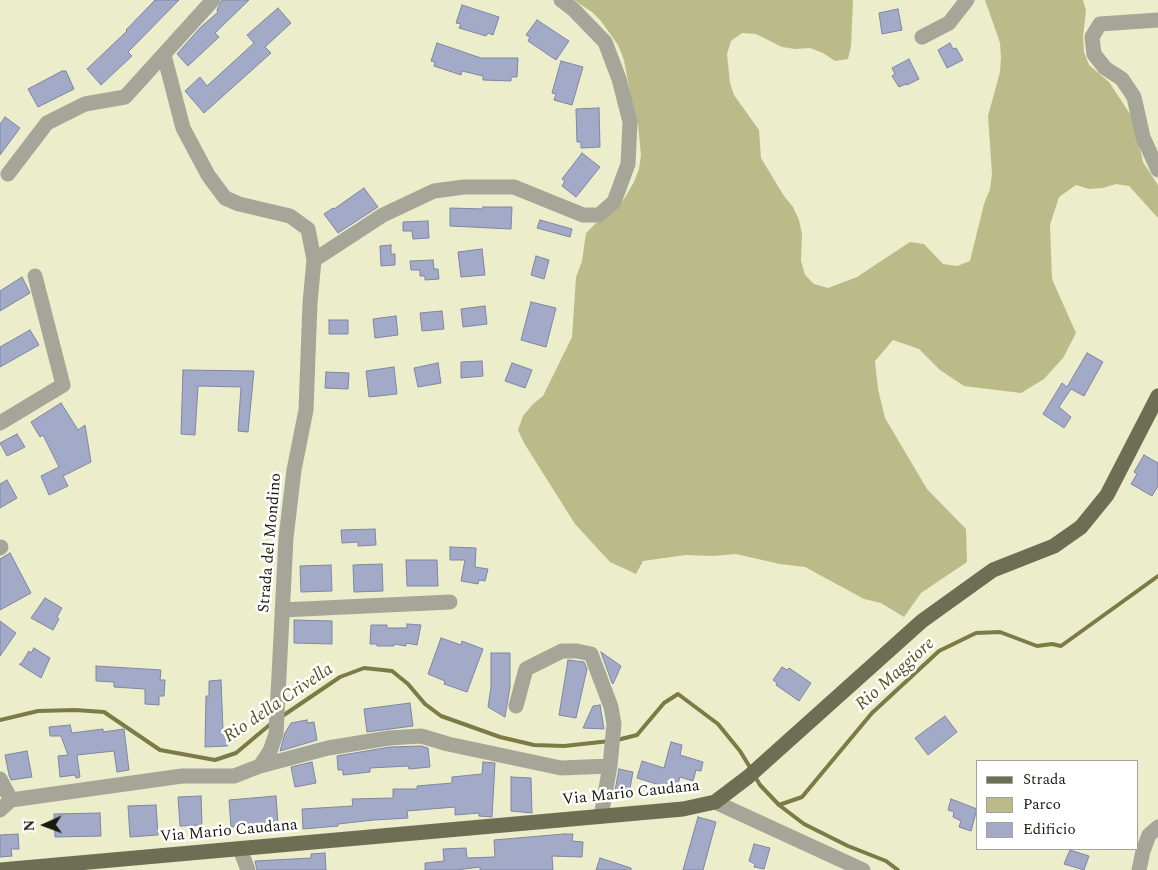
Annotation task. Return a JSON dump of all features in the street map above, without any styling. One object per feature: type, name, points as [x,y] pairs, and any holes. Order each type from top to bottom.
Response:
[{"type":"main road","name":"Via Mario Caudana","points":[[0,870],[683,809],[715,802],[754,772],[922,620],[992,570],[1054,546],[1081,527],[1107,495],[1158,396]]},
{"type":"street","points":[[8,174],[47,123],[85,104],[124,98],[213,0]]},
{"type":"street","points":[[314,260],[383,215],[434,191],[464,187],[514,187],[583,215],[599,215],[614,202],[628,164],[630,122],[621,88],[605,42],[561,0]]},
{"type":"street","points":[[922,37],[949,22],[967,0]]},
{"type":"street","points":[[1158,20],[1100,24],[1092,37],[1094,54],[1105,68],[1122,80],[1134,97],[1143,137],[1158,170]]},
{"type":"street","name":"Strada del Mondino","points":[[164,55],[183,128],[208,174],[225,198],[239,204],[290,216],[308,230],[314,260],[310,303],[306,410],[294,470],[286,538],[276,734],[270,751],[260,766]]},
{"type":"street","points":[[0,423],[63,385],[35,276]]},
{"type":"street","points":[[282,610],[450,602]]},
{"type":"street","points":[[516,706],[526,669],[562,651],[577,651],[591,654],[611,707],[614,724],[610,766],[601,816]]},
{"type":"street","points":[[0,779],[5,805],[174,777],[234,776],[260,766],[328,748],[389,738],[421,736],[448,744],[561,768],[610,766]]},
{"type":"street","points":[[715,802],[845,866],[863,870]]},
{"type":"street","points":[[1139,870],[1149,835],[1158,827]]},
{"type":"street","points":[[240,849],[248,870]]},
{"type":"green space","points":[[574,0],[853,0],[851,46],[848,59],[835,61],[823,53],[810,48],[795,49],[782,47],[756,34],[742,33],[731,41],[727,54],[730,83],[734,95],[759,130],[761,158],[784,196],[793,207],[799,220],[802,234],[801,261],[805,275],[814,284],[828,288],[857,277],[910,242],[924,244],[943,264],[957,266],[970,261],[984,204],[990,189],[992,174],[988,116],[1000,72],[1001,58],[1000,43],[985,0],[1083,0],[1086,10],[1083,37],[1084,52],[1089,65],[1109,82],[1134,120],[1143,162],[1158,185],[1158,218],[1129,186],[1116,184],[1103,188],[1089,189],[1076,185],[1059,197],[1050,225],[1052,279],[1076,333],[1063,358],[1044,379],[1021,393],[964,386],[940,370],[919,349],[893,340],[875,361],[878,389],[885,418],[927,489],[966,529],[967,562],[921,593],[904,617],[881,603],[864,599],[805,567],[780,564],[736,554],[713,556],[686,555],[643,561],[636,574],[610,562],[575,524],[524,443],[518,430],[523,416],[543,396],[572,337],[576,277],[582,261],[586,233],[596,223],[609,216],[620,206],[634,182],[639,169],[641,155],[638,125],[633,110],[624,60],[618,45],[601,21],[592,12]]},
{"type":"building","points":[[155,0],[179,0],[128,52],[132,56],[101,85],[87,69],[127,31]]},
{"type":"building","points":[[222,0],[249,0],[215,33],[219,37],[188,66],[177,54],[200,28],[218,12],[217,10]]},
{"type":"building","points":[[462,5],[499,17],[493,35],[488,33],[486,36],[459,28],[461,24],[456,23]]},
{"type":"building","points":[[278,8],[291,23],[265,47],[271,53],[204,113],[185,91],[200,77],[207,86],[254,43],[247,35]]},
{"type":"building","points":[[898,9],[902,30],[882,34],[879,13]]},
{"type":"building","points":[[537,20],[569,41],[556,60],[528,41],[530,37],[526,35]]},
{"type":"building","points":[[437,43],[481,58],[518,58],[517,77],[511,77],[511,81],[483,80],[483,76],[462,71],[461,75],[434,66],[435,62],[431,61]]},
{"type":"building","points":[[950,43],[953,49],[956,48],[963,60],[947,68],[938,50]]},
{"type":"building","points":[[909,59],[919,79],[899,87],[892,76],[895,74],[892,68]]},
{"type":"building","points":[[561,61],[583,67],[572,105],[554,100],[556,94],[552,93]]},
{"type":"building","points":[[62,71],[66,71],[74,89],[38,107],[28,89]]},
{"type":"building","points":[[599,108],[600,147],[581,148],[581,142],[577,142],[576,109]]},
{"type":"building","points":[[5,117],[20,128],[0,155],[0,124]]},
{"type":"building","points":[[582,153],[600,167],[576,197],[562,186],[565,181],[562,179]]},
{"type":"building","points":[[364,188],[378,207],[338,233],[324,214]]},
{"type":"building","points":[[483,207],[512,207],[511,229],[450,226],[450,208],[483,209]]},
{"type":"building","points":[[540,220],[572,229],[570,237],[537,228]]},
{"type":"building","points":[[428,221],[429,238],[413,239],[412,231],[403,231],[403,222]]},
{"type":"building","points":[[391,245],[391,254],[395,254],[395,265],[381,266],[380,246]]},
{"type":"building","points":[[482,249],[485,275],[461,277],[458,252]]},
{"type":"building","points":[[536,256],[549,260],[544,279],[531,275]]},
{"type":"building","points":[[433,260],[434,269],[438,269],[439,279],[425,280],[425,276],[420,276],[420,270],[411,270],[410,261]]},
{"type":"building","points":[[22,277],[30,293],[0,311],[0,291]]},
{"type":"building","points":[[531,302],[556,308],[546,347],[521,340]]},
{"type":"building","points":[[485,306],[487,324],[463,327],[461,309]]},
{"type":"building","points":[[442,311],[444,329],[422,331],[420,313]]},
{"type":"building","points":[[396,316],[398,335],[375,338],[373,319]]},
{"type":"building","points":[[329,320],[348,320],[348,334],[329,334]]},
{"type":"building","points":[[30,330],[39,345],[0,367],[0,347]]},
{"type":"building","points":[[1087,353],[1103,362],[1084,396],[1071,389],[1059,407],[1071,417],[1064,428],[1043,414],[1062,383],[1067,387]]},
{"type":"building","points":[[482,361],[483,376],[461,378],[461,362]]},
{"type":"building","points":[[438,363],[441,383],[418,387],[414,368]]},
{"type":"building","points":[[512,363],[532,370],[525,388],[505,381]]},
{"type":"building","points":[[394,367],[397,394],[369,397],[366,371]]},
{"type":"building","points":[[183,370],[254,371],[248,432],[238,431],[241,387],[198,386],[195,435],[181,434]]},
{"type":"building","points":[[326,372],[349,373],[348,389],[325,388]]},
{"type":"building","points":[[61,403],[78,430],[85,425],[91,462],[63,476],[68,486],[49,495],[41,476],[59,467],[43,435],[40,437],[31,422]]},
{"type":"building","points":[[17,434],[25,447],[7,456],[0,443]]},
{"type":"building","points":[[1144,455],[1158,463],[1158,486],[1152,496],[1131,484],[1137,474],[1134,472]]},
{"type":"building","points":[[7,480],[17,498],[0,508],[0,484]]},
{"type":"building","points":[[375,529],[376,545],[358,546],[358,542],[342,543],[341,530]]},
{"type":"building","points":[[450,547],[476,548],[475,567],[488,569],[485,581],[479,580],[478,584],[461,581],[465,560],[450,560]]},
{"type":"building","points":[[10,553],[31,593],[0,610],[0,559]]},
{"type":"building","points":[[406,560],[437,560],[438,586],[407,586]]},
{"type":"building","points":[[382,564],[383,591],[354,592],[353,565]]},
{"type":"building","points":[[331,565],[332,591],[301,592],[300,566]]},
{"type":"building","points":[[45,598],[62,608],[53,630],[31,618]]},
{"type":"building","points":[[294,620],[332,621],[332,644],[294,643]]},
{"type":"building","points":[[0,621],[16,633],[0,656]]},
{"type":"building","points":[[407,624],[421,625],[417,645],[406,643],[406,646],[394,644],[394,646],[377,646],[377,644],[370,644],[371,625],[387,625],[387,628],[407,628]]},
{"type":"building","points":[[441,638],[461,645],[462,641],[483,649],[467,692],[444,684],[445,681],[428,674]]},
{"type":"building","points":[[34,648],[50,658],[41,678],[19,664],[21,664],[29,651],[31,653]]},
{"type":"building","points":[[601,652],[621,666],[613,684],[612,683]]},
{"type":"building","points":[[491,653],[510,653],[510,687],[505,717],[488,707],[491,687]]},
{"type":"building","points":[[568,660],[584,662],[587,669],[576,718],[559,715]]},
{"type":"building","points":[[96,666],[161,670],[160,680],[165,680],[164,696],[159,696],[159,705],[145,704],[145,689],[114,687],[114,682],[96,681]]},
{"type":"building","points":[[782,667],[787,670],[789,668],[811,683],[799,701],[776,685],[777,683],[773,680]]},
{"type":"building","points":[[221,680],[223,730],[246,732],[227,746],[205,747],[206,696],[209,696],[209,681]]},
{"type":"building","points":[[410,703],[413,726],[367,732],[364,709]]},
{"type":"building","points":[[600,705],[604,729],[583,728],[593,706]]},
{"type":"building","points":[[945,716],[957,732],[928,755],[915,738]]},
{"type":"building","points":[[307,720],[307,723],[314,722],[317,740],[280,751],[285,733],[291,723]]},
{"type":"building","points":[[70,725],[72,733],[103,729],[103,732],[124,729],[129,770],[117,772],[114,751],[77,755],[80,777],[76,778],[75,775],[60,777],[58,756],[68,755],[61,736],[50,736],[49,727]]},
{"type":"building","points":[[671,742],[682,745],[680,755],[703,762],[701,771],[696,770],[693,781],[680,777],[676,790],[637,778],[642,761],[664,768]]},
{"type":"building","points":[[421,746],[428,748],[430,767],[409,769],[408,766],[370,768],[370,772],[343,775],[343,770],[338,770],[337,756],[390,747]]},
{"type":"building","points":[[27,751],[32,777],[11,780],[5,755]]},
{"type":"building","points":[[312,762],[316,783],[295,787],[291,767]]},
{"type":"building","points":[[483,762],[495,763],[492,817],[479,816],[479,813],[455,815],[455,807],[407,811],[408,818],[374,820],[303,829],[302,809],[353,806],[352,799],[393,798],[393,789],[417,789],[417,786],[452,783],[452,777],[482,774]]},
{"type":"building","points":[[619,769],[633,772],[628,799],[614,796]]},
{"type":"building","points":[[511,777],[531,778],[532,813],[511,811]]},
{"type":"building","points":[[201,796],[202,825],[180,826],[178,797]]},
{"type":"building","points":[[276,796],[278,824],[231,827],[229,800]]},
{"type":"building","points":[[951,799],[976,809],[971,831],[959,827],[961,821],[953,817],[954,812],[948,810]]},
{"type":"building","points":[[156,805],[158,835],[130,837],[128,806]]},
{"type":"building","points":[[100,813],[101,836],[55,837],[54,814]]},
{"type":"building","points":[[698,817],[716,822],[703,870],[683,870]]},
{"type":"building","points":[[18,834],[19,849],[11,849],[12,856],[0,857],[0,835]]},
{"type":"building","points":[[573,834],[572,841],[583,842],[582,857],[552,856],[553,870],[480,870],[480,867],[456,870],[425,870],[425,863],[444,861],[443,849],[466,848],[467,858],[495,857],[494,840]]},
{"type":"building","points":[[754,844],[770,848],[764,869],[754,867],[755,864],[749,861]]},
{"type":"building","points":[[1070,850],[1089,856],[1084,870],[1064,864]]},
{"type":"building","points":[[325,853],[326,870],[257,870],[255,861],[311,858],[311,854]]},
{"type":"building","points":[[600,858],[631,868],[631,870],[596,870]]},
{"type":"waterway","name":"Rio Maggiore","points":[[779,805],[802,797],[872,713],[939,651],[976,633],[1000,632],[1037,646],[1052,644],[1061,646],[1158,576]]},
{"type":"waterway","name":"Rio della Crivella","points":[[281,717],[340,677],[364,668],[392,671],[408,684],[425,704],[441,716],[500,737],[534,745],[564,746],[610,741]]},
{"type":"waterway","name":"Rio della Crivella","points":[[617,740],[637,735],[664,703],[678,694],[718,724],[740,751],[751,769]]},
{"type":"waterway","name":"Rio della Crivella","points":[[0,720],[38,711],[75,710],[104,712],[160,750],[215,760],[236,753],[273,722]]},
{"type":"waterway","name":"Rio della Crivella","points":[[754,775],[760,785],[779,805],[804,824],[848,846],[886,861],[898,870]]}]
